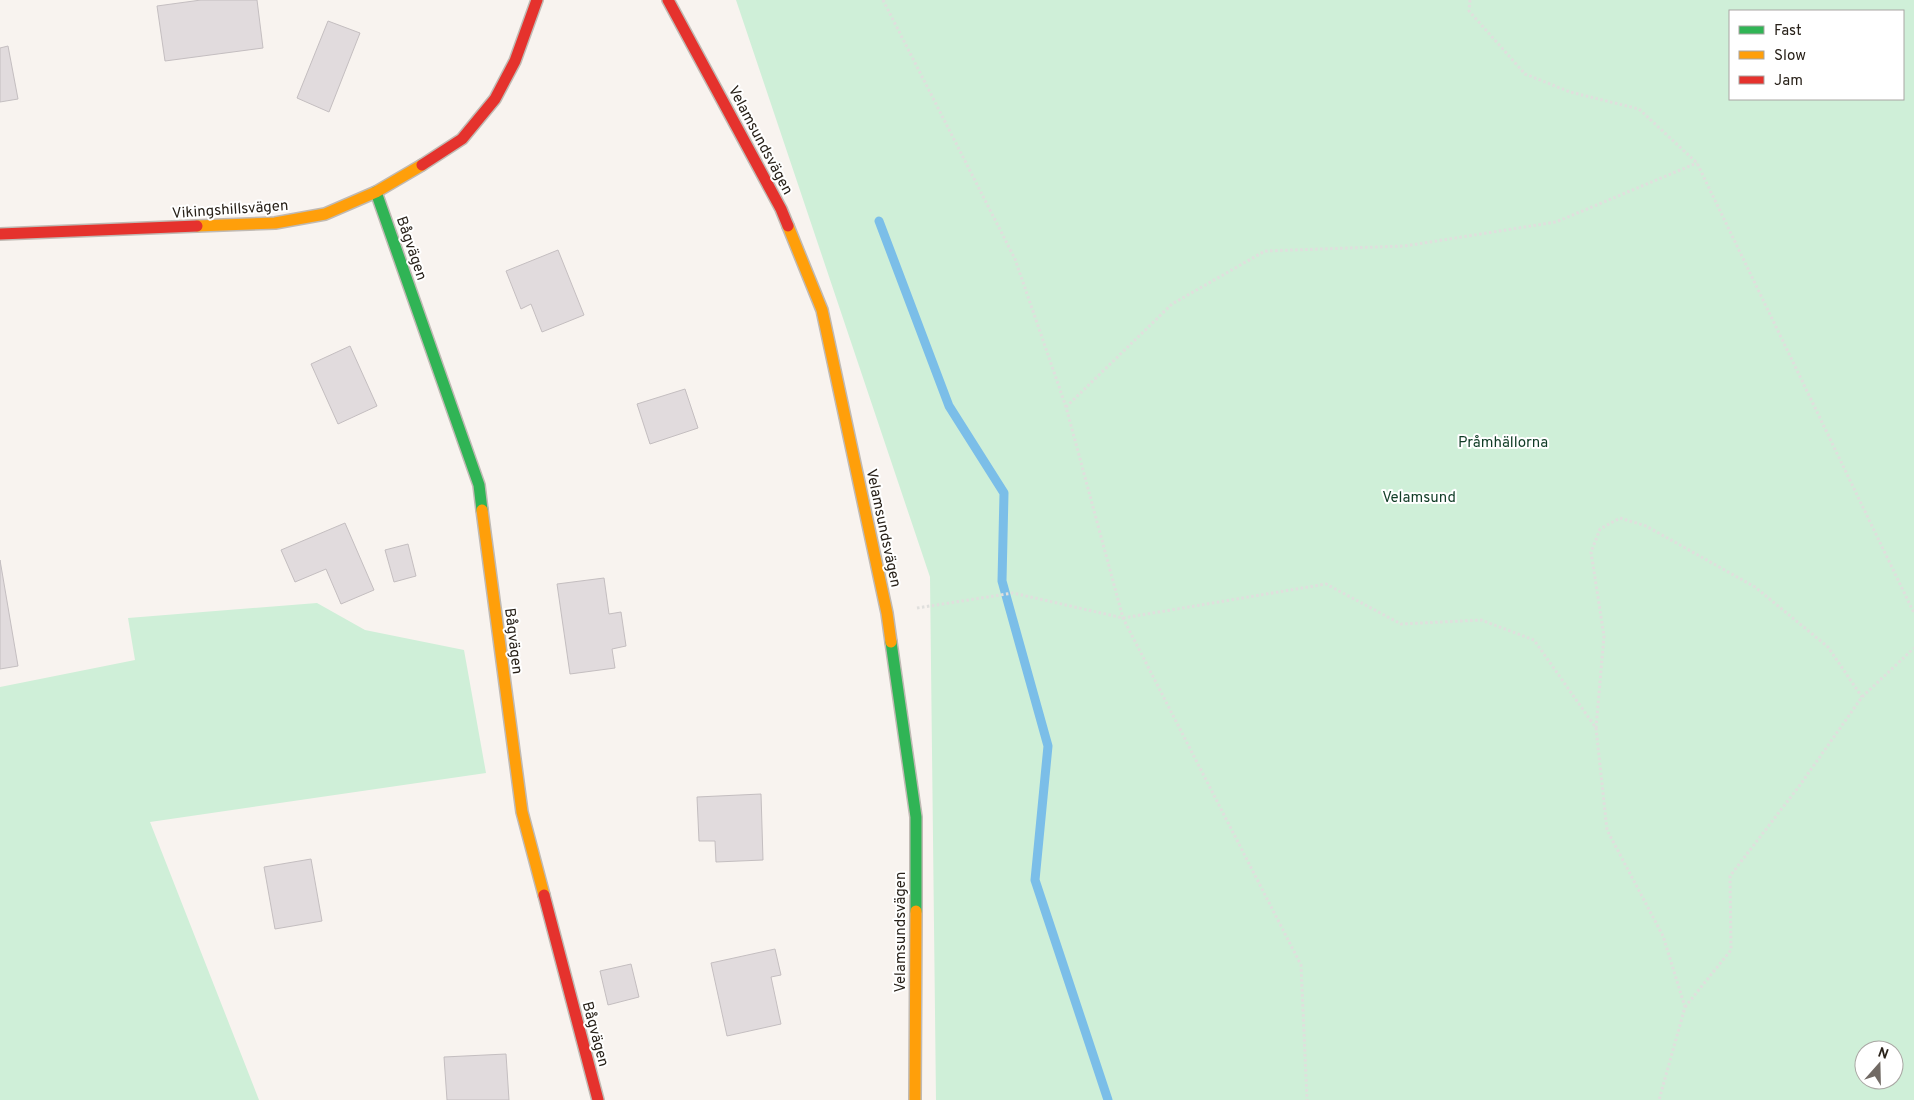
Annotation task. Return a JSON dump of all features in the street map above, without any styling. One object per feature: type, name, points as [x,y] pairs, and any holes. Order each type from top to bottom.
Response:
[{"type":"street","name":"Vikingshillsvägen","points":[[0,234],[275,224],[325,214],[376,192],[462,139],[495,99],[515,61],[537,0]]},
{"type":"street","name":"Velamsundsvägen","points":[[668,0],[781,209],[822,310],[887,613],[916,818],[914,1100]]},
{"type":"street","name":"Bågvägen","points":[[376,192],[479,486],[522,812],[598,1100]]},
{"type":"path","points":[[883,0],[1015,259],[1066,407],[1123,618],[1301,965],[1307,1100]]},
{"type":"path","points":[[1470,0],[1469,11],[1525,74],[1570,92],[1639,109],[1697,163],[1914,613]]},
{"type":"path","points":[[1066,407],[1172,304],[1266,252],[1404,246],[1556,222],[1697,163]]},
{"type":"path","points":[[1685,1008],[1663,936],[1606,830],[1596,728],[1604,636],[1591,552],[1600,529],[1620,518],[1646,526],[1755,587],[1828,647],[1862,697]]},
{"type":"path","points":[[887,613],[1013,593],[1123,618],[1326,584],[1401,624],[1481,620],[1534,640],[1596,728]]},
{"type":"path","points":[[1659,1100],[1685,1008],[1731,950],[1730,876],[1800,785],[1862,697],[1914,648]]},
{"type":"green space","name":"Pråmhällorna","points":[[736,0],[1914,0],[1914,1100],[936,1100],[930,577]]},
{"type":"green space","points":[[317,603],[365,630],[464,650],[486,773],[150,822],[259,1100],[0,1100],[0,687],[135,660],[128,618]]},
{"type":"building","points":[[201,0],[257,0],[263,48],[165,61],[157,6]]},
{"type":"building","points":[[328,21],[360,33],[329,112],[297,98]]},
{"type":"building","points":[[8,46],[18,99],[0,102],[0,48]]},
{"type":"building","points":[[558,250],[584,315],[542,332],[531,304],[521,309],[506,271]]},
{"type":"building","points":[[350,346],[377,406],[338,424],[311,364]]},
{"type":"building","points":[[685,389],[698,428],[650,444],[637,404]]},
{"type":"building","points":[[345,523],[374,590],[341,604],[326,569],[295,582],[281,550]]},
{"type":"building","points":[[408,544],[416,576],[394,582],[385,550]]},
{"type":"building","points":[[0,560],[18,666],[0,669]]},
{"type":"building","points":[[604,578],[609,614],[621,612],[626,646],[612,649],[615,668],[570,674],[557,584]]},
{"type":"building","points":[[761,794],[763,860],[716,862],[715,841],[699,841],[697,797]]},
{"type":"building","points":[[311,859],[322,921],[275,929],[264,867]]},
{"type":"building","points":[[775,949],[781,975],[771,977],[781,1024],[727,1036],[711,963]]},
{"type":"building","points":[[631,964],[639,997],[608,1005],[600,971]]},
{"type":"building","points":[[506,1054],[509,1100],[447,1100],[444,1057]]},
{"type":"waterway","points":[[879,221],[949,406],[1004,493],[1002,581],[1048,746],[1035,880],[1108,1100]]},
{"type":"traffic: fast","points":[[376,192],[479,485],[482,510]]},
{"type":"traffic: fast","points":[[891,642],[916,817],[916,911]]},
{"type":"traffic: slow","points":[[197,226],[275,223],[325,214],[376,192],[422,165]]},
{"type":"traffic: slow","points":[[788,226],[822,310],[887,613],[891,642]]},
{"type":"traffic: slow","points":[[482,510],[522,812],[544,895]]},
{"type":"traffic: slow","points":[[915,1100],[916,911]]},
{"type":"traffic: jam","points":[[422,165],[462,139],[495,99],[515,61],[537,0]]},
{"type":"traffic: jam","points":[[668,0],[781,209],[788,226]]},
{"type":"traffic: jam","points":[[0,234],[197,226]]},
{"type":"traffic: jam","points":[[544,895],[598,1100]]},
{"type":"park label","name":"Velamsund","points":[[1419,497]]}]
